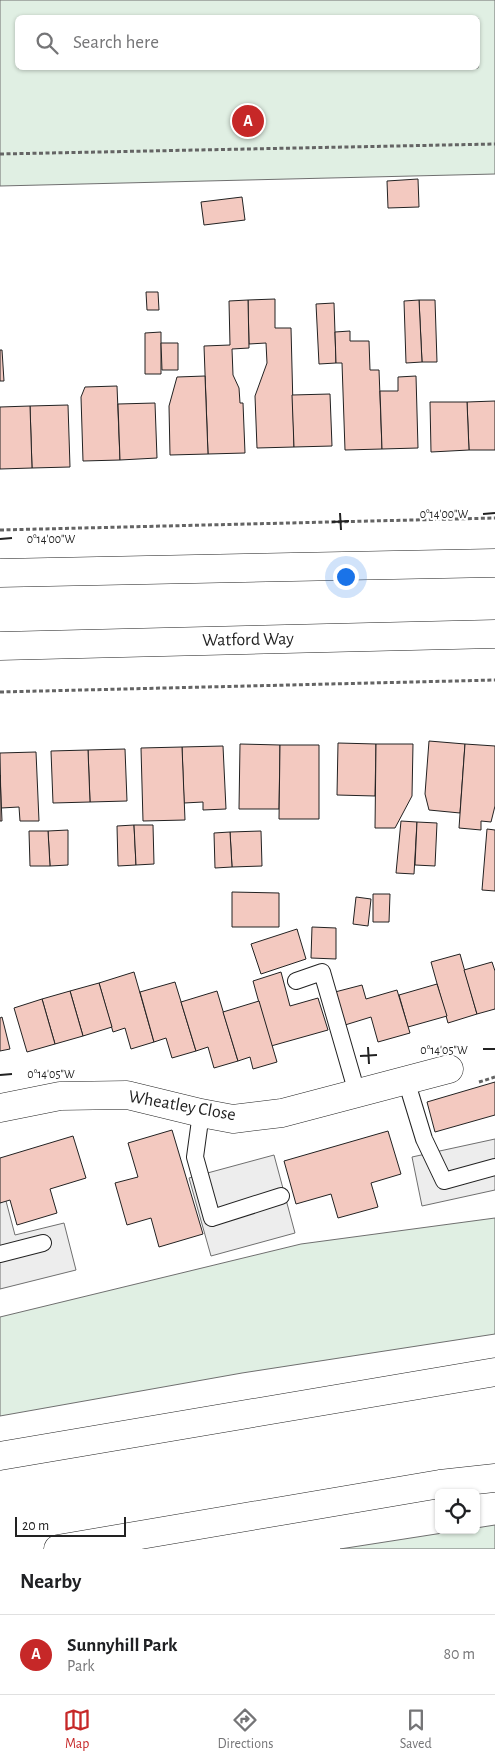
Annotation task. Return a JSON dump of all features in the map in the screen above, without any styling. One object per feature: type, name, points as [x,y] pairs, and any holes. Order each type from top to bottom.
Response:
[{"type":"main road","points":[[0,573],[495,563]]},
{"type":"main road","name":"Watford Way","points":[[0,646],[495,634]]},
{"type":"main road","name":"Wheatley Close","points":[[0,1108],[60,1096],[127,1095],[233,1119],[282,1113],[449,1069]]},
{"type":"main road","points":[[0,1456],[495,1372]]},
{"type":"main road","points":[[58,1549],[440,1484],[495,1478]]},
{"type":"lane","points":[[296,981],[322,972],[357,1093]]},
{"type":"lane","points":[[406,1080],[424,1139],[444,1181],[495,1168]]},
{"type":"lane","points":[[201,1113],[196,1157],[212,1218],[281,1196]]},
{"type":"lane","points":[[0,1254],[43,1243]]},
{"type":"path","points":[[0,154],[495,144]]},
{"type":"path","points":[[0,530],[495,518]]},
{"type":"path","points":[[0,692],[495,680]]},
{"type":"green space","points":[[0,0],[495,0],[495,174],[0,186]]},
{"type":"green space","points":[[495,1218],[495,1334],[242,1373],[0,1416],[0,1317],[301,1244]]},
{"type":"green space","points":[[495,1525],[495,1549],[340,1549],[436,1534],[480,1534],[480,1527]]},
{"type":"shaded area","points":[[495,1139],[495,1190],[422,1206],[412,1157]]},
{"type":"shaded area","points":[[274,1155],[295,1233],[211,1256],[189,1178]]},
{"type":"shaded area","points":[[6,1201],[15,1235],[64,1223],[76,1270],[0,1289],[0,1202]]},
{"type":"building","points":[[418,179],[419,207],[388,208],[387,181]]},
{"type":"building","points":[[242,197],[245,220],[204,225],[201,202]]},
{"type":"building","points":[[146,292],[158,292],[159,310],[147,310]]},
{"type":"building","points":[[275,299],[275,328],[291,328],[294,447],[257,448],[255,396],[267,363],[266,343],[249,344],[248,300]]},
{"type":"building","points":[[248,300],[249,348],[232,349],[233,375],[239,388],[240,403],[243,403],[245,453],[208,454],[204,346],[230,345],[229,301]]},
{"type":"building","points":[[419,300],[435,300],[437,362],[422,362]]},
{"type":"building","points":[[419,300],[422,362],[406,363],[404,301]]},
{"type":"building","points":[[334,303],[336,363],[319,364],[316,304]]},
{"type":"building","points":[[350,331],[350,341],[369,341],[370,370],[379,370],[382,449],[345,450],[342,363],[336,363],[335,332]]},
{"type":"building","points":[[161,332],[161,374],[145,374],[145,333]]},
{"type":"building","points":[[161,343],[178,343],[178,370],[162,370]]},
{"type":"building","points":[[0,350],[2,350],[4,381],[0,381]]},
{"type":"building","points":[[205,376],[208,454],[170,455],[169,406],[177,377]]},
{"type":"building","points":[[416,376],[418,448],[382,449],[380,391],[398,391],[398,377]]},
{"type":"building","points":[[117,386],[120,460],[83,461],[81,397],[85,387]]},
{"type":"building","points":[[330,394],[332,446],[294,447],[292,395]]},
{"type":"building","points":[[495,401],[495,450],[469,450],[467,402]]},
{"type":"building","points":[[430,402],[467,402],[469,450],[431,452]]},
{"type":"building","points":[[155,403],[157,458],[120,460],[118,404]]},
{"type":"building","points":[[68,405],[70,467],[32,468],[30,406]]},
{"type":"building","points":[[30,406],[32,468],[0,469],[0,407]]},
{"type":"building","points":[[429,741],[465,744],[460,813],[429,810],[425,794]]},
{"type":"building","points":[[338,743],[376,744],[375,796],[337,795]]},
{"type":"building","points":[[240,744],[280,745],[279,809],[239,809]]},
{"type":"building","points":[[376,744],[413,744],[412,796],[395,828],[375,828]]},
{"type":"building","points":[[465,744],[495,746],[495,806],[491,822],[481,821],[481,830],[459,828]]},
{"type":"building","points":[[280,745],[319,745],[319,819],[279,819]]},
{"type":"building","points":[[223,746],[226,809],[203,810],[203,802],[184,803],[182,747]]},
{"type":"building","points":[[182,747],[185,820],[143,821],[141,748]]},
{"type":"building","points":[[125,749],[127,801],[90,802],[88,750]]},
{"type":"building","points":[[88,750],[90,802],[53,803],[51,751]]},
{"type":"building","points":[[36,752],[39,821],[20,821],[19,807],[1,808],[0,753]]},
{"type":"building","points":[[0,775],[2,821],[0,821]]},
{"type":"building","points":[[401,821],[417,822],[414,874],[396,873]]},
{"type":"building","points":[[417,822],[437,823],[435,866],[415,865]]},
{"type":"building","points":[[134,825],[136,865],[118,866],[117,826]]},
{"type":"building","points":[[134,825],[153,825],[154,864],[136,865]]},
{"type":"building","points":[[487,829],[495,830],[495,891],[482,890]]},
{"type":"building","points":[[68,830],[68,865],[50,866],[48,831]]},
{"type":"building","points":[[29,831],[48,831],[50,866],[30,866]]},
{"type":"building","points":[[261,831],[262,866],[232,867],[230,832]]},
{"type":"building","points":[[230,832],[232,867],[215,868],[214,833]]},
{"type":"building","points":[[232,892],[279,893],[279,927],[232,927]]},
{"type":"building","points":[[373,894],[390,894],[389,922],[373,922]]},
{"type":"building","points":[[356,897],[371,899],[368,926],[353,924]]},
{"type":"building","points":[[312,927],[336,928],[336,959],[311,958]]},
{"type":"building","points":[[297,929],[306,959],[261,974],[251,944]]},
{"type":"building","points":[[460,954],[477,1014],[448,1023],[431,962]]},
{"type":"building","points":[[492,962],[495,971],[495,1009],[477,1014],[464,970]]},
{"type":"building","points":[[134,972],[154,1042],[131,1049],[125,1028],[113,1032],[99,983]]},
{"type":"building","points":[[281,972],[290,1006],[318,998],[328,1030],[271,1046],[253,981]]},
{"type":"building","points":[[175,982],[196,1051],[172,1058],[166,1038],[154,1042],[140,992]]},
{"type":"building","points":[[99,983],[112,1027],[83,1036],[70,991]]},
{"type":"building","points":[[437,984],[447,1016],[408,1027],[399,995]]},
{"type":"building","points":[[362,985],[366,999],[397,990],[410,1033],[378,1042],[371,1017],[345,1025],[335,992]]},
{"type":"building","points":[[70,991],[83,1036],[55,1044],[42,999]]},
{"type":"building","points":[[217,991],[238,1061],[214,1068],[208,1047],[196,1051],[181,1002]]},
{"type":"building","points":[[42,999],[55,1044],[27,1052],[14,1008]]},
{"type":"building","points":[[259,1001],[277,1062],[253,1069],[250,1057],[238,1061],[223,1012]]},
{"type":"building","points":[[2,1017],[10,1049],[0,1051],[0,1018]]},
{"type":"building","points":[[495,1082],[495,1115],[435,1132],[427,1102]]},
{"type":"building","points":[[172,1130],[203,1234],[159,1247],[151,1218],[127,1225],[115,1183],[138,1177],[128,1143]]},
{"type":"building","points":[[388,1131],[401,1174],[371,1183],[378,1207],[338,1218],[331,1194],[296,1204],[284,1161]]},
{"type":"building","points":[[73,1136],[86,1178],[50,1189],[57,1213],[17,1225],[10,1200],[0,1203],[0,1158]]},
{"type":"place","name":"Sunnyhill Park","points":[[248,121]]}]
